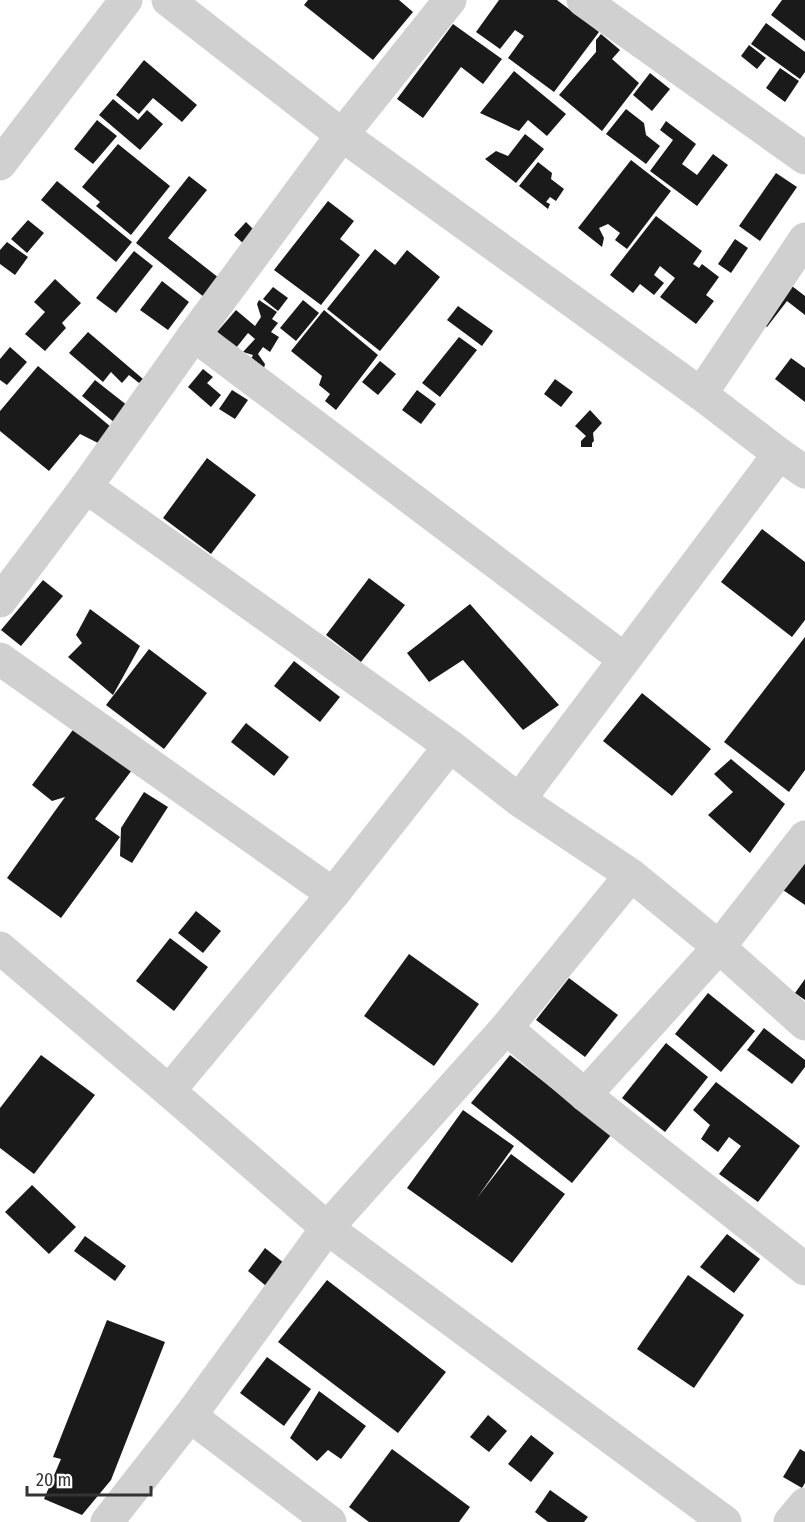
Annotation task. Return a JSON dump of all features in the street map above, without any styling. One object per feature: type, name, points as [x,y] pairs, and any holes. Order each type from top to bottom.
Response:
[{"type":"street","points":[[6,145],[126,0]]},
{"type":"street","points":[[168,0],[342,135],[701,394],[805,472]]},
{"type":"street","points":[[0,601],[86,487],[194,335],[342,135],[450,0]]},
{"type":"street","points":[[583,0],[805,158]]},
{"type":"street","points":[[701,394],[805,239]]},
{"type":"street","points":[[194,335],[624,659]]},
{"type":"street","points":[[519,800],[779,454]]},
{"type":"street","points":[[86,487],[450,746],[519,800],[631,875],[720,946],[805,1024]]},
{"type":"street","points":[[0,659],[333,894]]},
{"type":"street","points":[[169,1091],[333,894],[450,746]]},
{"type":"street","points":[[585,1095],[720,946],[805,837]]},
{"type":"street","points":[[107,1522],[190,1416],[327,1228],[506,1029],[631,875]]},
{"type":"street","points":[[0,948],[327,1228],[725,1522]]},
{"type":"street","points":[[506,1029],[585,1095],[805,1269]]},
{"type":"street","points":[[190,1416],[330,1522]]},
{"type":"street","points":[[790,1522],[805,1504]]},
{"type":"building","points":[[308,0],[399,0],[413,12],[373,60],[304,5]]},
{"type":"building","points":[[499,0],[557,0],[599,32],[554,92],[508,58],[524,36],[515,30],[500,49],[476,32]]},
{"type":"building","points":[[782,0],[805,0],[805,41],[771,15]]},
{"type":"building","points":[[766,23],[805,52],[805,72],[800,79],[751,44]]},
{"type":"building","points":[[453,24],[502,59],[483,84],[461,67],[423,118],[397,99]]},
{"type":"building","points":[[601,34],[620,50],[612,59],[639,83],[602,131],[559,95],[596,52],[596,40]]},
{"type":"building","points":[[749,45],[766,58],[757,69],[741,56]]},
{"type":"building","points":[[144,60],[197,105],[182,122],[153,98],[139,114],[116,95]]},
{"type":"building","points":[[780,68],[799,81],[785,102],[766,88]]},
{"type":"building","points":[[514,71],[566,114],[547,136],[528,120],[519,131],[480,113]]},
{"type":"building","points":[[650,73],[670,89],[652,111],[633,95]]},
{"type":"building","points":[[113,99],[138,120],[147,110],[163,124],[140,150],[99,115]]},
{"type":"building","points":[[626,109],[644,123],[646,135],[660,146],[646,164],[606,134]]},
{"type":"building","points":[[97,120],[117,136],[93,164],[74,149]]},
{"type":"building","points":[[666,121],[696,144],[682,164],[697,175],[713,154],[728,165],[697,206],[650,171],[673,140],[660,130]]},
{"type":"building","points":[[525,134],[544,149],[516,183],[485,159],[496,151],[508,156]]},
{"type":"building","points":[[118,144],[170,186],[131,235],[96,206],[100,202],[82,187]]},
{"type":"building","points":[[631,160],[671,191],[627,249],[615,240],[620,233],[608,224],[599,228],[604,238],[602,247],[578,228]]},
{"type":"building","points":[[538,162],[552,173],[551,179],[564,189],[556,201],[550,197],[546,202],[550,204],[548,209],[519,186]]},
{"type":"building","points":[[776,173],[797,187],[760,241],[739,226]]},
{"type":"building","points":[[189,176],[207,190],[168,238],[219,278],[204,297],[136,243]]},
{"type":"building","points":[[57,181],[132,242],[116,262],[41,200]]},
{"type":"building","points":[[328,201],[354,221],[340,239],[360,255],[321,305],[274,270]]},
{"type":"building","points":[[656,216],[702,251],[693,264],[699,268],[702,264],[719,277],[706,295],[714,301],[696,324],[660,297],[675,278],[660,266],[654,275],[664,283],[654,295],[640,284],[633,293],[610,275]]},
{"type":"building","points":[[28,220],[44,233],[27,253],[11,239]]},
{"type":"building","points":[[246,222],[257,233],[246,246],[234,235]]},
{"type":"building","points":[[735,239],[748,248],[731,273],[718,264]]},
{"type":"building","points":[[7,242],[28,257],[15,275],[0,264],[0,250]]},
{"type":"building","points":[[375,249],[395,265],[407,250],[440,277],[380,351],[327,309]]},
{"type":"building","points":[[134,251],[153,266],[116,313],[96,298]]},
{"type":"building","points":[[55,279],[81,303],[62,323],[66,328],[45,351],[25,334],[45,312],[34,302]]},
{"type":"building","points":[[162,281],[189,302],[168,330],[140,310]]},
{"type":"building","points":[[788,283],[805,296],[805,315],[787,301],[767,327],[759,321]]},
{"type":"building","points":[[273,287],[288,298],[278,311],[263,299]]},
{"type":"building","points":[[259,300],[277,312],[272,319],[278,323],[271,332],[279,337],[270,352],[263,347],[258,354],[265,364],[264,368],[249,363],[253,355],[243,352],[255,339],[248,333],[236,348],[217,332],[236,310],[255,326],[261,317],[257,304]]},
{"type":"building","points":[[303,300],[319,313],[296,341],[280,328]]},
{"type":"building","points":[[458,306],[493,331],[482,346],[447,320]]},
{"type":"building","points":[[324,310],[378,355],[336,410],[325,401],[330,394],[319,385],[322,376],[291,351]]},
{"type":"building","points":[[88,332],[143,379],[139,383],[129,375],[122,383],[111,372],[103,382],[69,353]]},
{"type":"building","points":[[459,337],[477,350],[440,397],[422,383]]},
{"type":"building","points":[[10,347],[27,362],[7,385],[0,380],[0,359]]},
{"type":"building","points":[[791,358],[805,368],[805,402],[775,379]]},
{"type":"building","points":[[380,361],[396,374],[378,395],[362,382]]},
{"type":"building","points":[[38,366],[111,427],[98,443],[80,434],[49,471],[0,431],[0,411]]},
{"type":"building","points":[[203,369],[213,377],[207,383],[221,395],[211,407],[188,387]]},
{"type":"building","points":[[555,379],[573,392],[561,407],[544,394]]},
{"type":"building","points":[[95,380],[128,406],[115,423],[82,396]]},
{"type":"building","points":[[232,390],[248,400],[235,419],[219,409]]},
{"type":"building","points":[[417,390],[436,404],[421,424],[402,410]]},
{"type":"building","points":[[590,410],[602,423],[593,433],[592,447],[581,447],[581,441],[586,436],[575,426]]},
{"type":"building","points":[[207,458],[256,495],[211,554],[163,518]]},
{"type":"building","points":[[762,529],[805,562],[805,620],[792,637],[721,582]]},
{"type":"building","points":[[369,578],[405,605],[361,662],[326,635]]},
{"type":"building","points":[[43,580],[63,596],[21,646],[1,630]]},
{"type":"building","points":[[470,604],[559,705],[523,730],[463,660],[429,682],[407,653]]},
{"type":"building","points":[[90,609],[140,646],[113,695],[68,657],[82,643],[76,635]]},
{"type":"building","points":[[805,637],[805,770],[789,792],[724,742]]},
{"type":"building","points":[[149,649],[207,693],[164,749],[106,705]]},
{"type":"building","points":[[294,661],[340,697],[320,722],[274,686]]},
{"type":"building","points":[[642,693],[711,749],[672,796],[603,741]]},
{"type":"building","points":[[246,723],[289,757],[274,776],[231,742]]},
{"type":"building","points":[[75,727],[132,770],[95,819],[120,837],[61,918],[7,878],[65,797],[52,801],[32,785]]},
{"type":"building","points":[[731,759],[785,804],[750,853],[708,815],[733,792],[714,774]]},
{"type":"building","points":[[144,792],[168,807],[132,863],[120,856],[121,828]]},
{"type":"building","points":[[805,860],[805,905],[783,890]]},
{"type":"building","points":[[196,911],[221,931],[203,953],[178,933]]},
{"type":"building","points":[[170,938],[208,967],[174,1011],[136,981]]},
{"type":"building","points":[[409,954],[479,1004],[434,1066],[364,1016]]},
{"type":"building","points":[[569,978],[618,1015],[585,1057],[536,1020]]},
{"type":"building","points":[[805,979],[805,1000],[795,993]]},
{"type":"building","points":[[708,993],[755,1031],[721,1072],[675,1034]]},
{"type":"building","points":[[764,1028],[805,1060],[805,1067],[792,1084],[747,1050]]},
{"type":"building","points":[[666,1043],[708,1077],[665,1132],[622,1098]]},
{"type":"building","points":[[41,1055],[95,1095],[34,1174],[0,1148],[0,1108]]},
{"type":"building","points":[[510,1055],[611,1135],[572,1183],[471,1103]]},
{"type":"building","points":[[716,1082],[800,1146],[758,1202],[719,1174],[741,1146],[729,1137],[718,1152],[701,1139],[710,1125],[693,1110]]},
{"type":"building","points":[[463,1110],[514,1146],[477,1198],[511,1154],[565,1194],[512,1263],[407,1188]]},
{"type":"building","points":[[32,1185],[76,1227],[49,1254],[5,1212]]},
{"type":"building","points":[[727,1234],[760,1259],[734,1293],[700,1267]]},
{"type":"building","points":[[85,1236],[126,1266],[115,1281],[74,1251]]},
{"type":"building","points":[[265,1248],[289,1267],[271,1290],[248,1271]]},
{"type":"building","points":[[688,1275],[744,1315],[694,1388],[637,1349]]},
{"type":"building","points":[[327,1280],[446,1372],[398,1433],[278,1342]]},
{"type":"building","points":[[107,1320],[165,1342],[111,1480],[82,1515],[44,1499],[61,1459],[53,1457]]},
{"type":"building","points":[[267,1357],[311,1389],[284,1426],[240,1393]]},
{"type":"building","points":[[319,1391],[366,1426],[341,1459],[328,1450],[317,1461],[290,1438]]},
{"type":"building","points":[[488,1415],[507,1431],[489,1452],[470,1437]]},
{"type":"building","points":[[531,1435],[554,1453],[531,1482],[508,1464]]},
{"type":"building","points":[[392,1449],[470,1507],[459,1522],[369,1522],[349,1507]]},
{"type":"building","points":[[800,1449],[805,1452],[805,1483],[802,1488],[783,1477]]},
{"type":"building","points":[[550,1490],[588,1517],[584,1522],[548,1522],[535,1512]]}]
